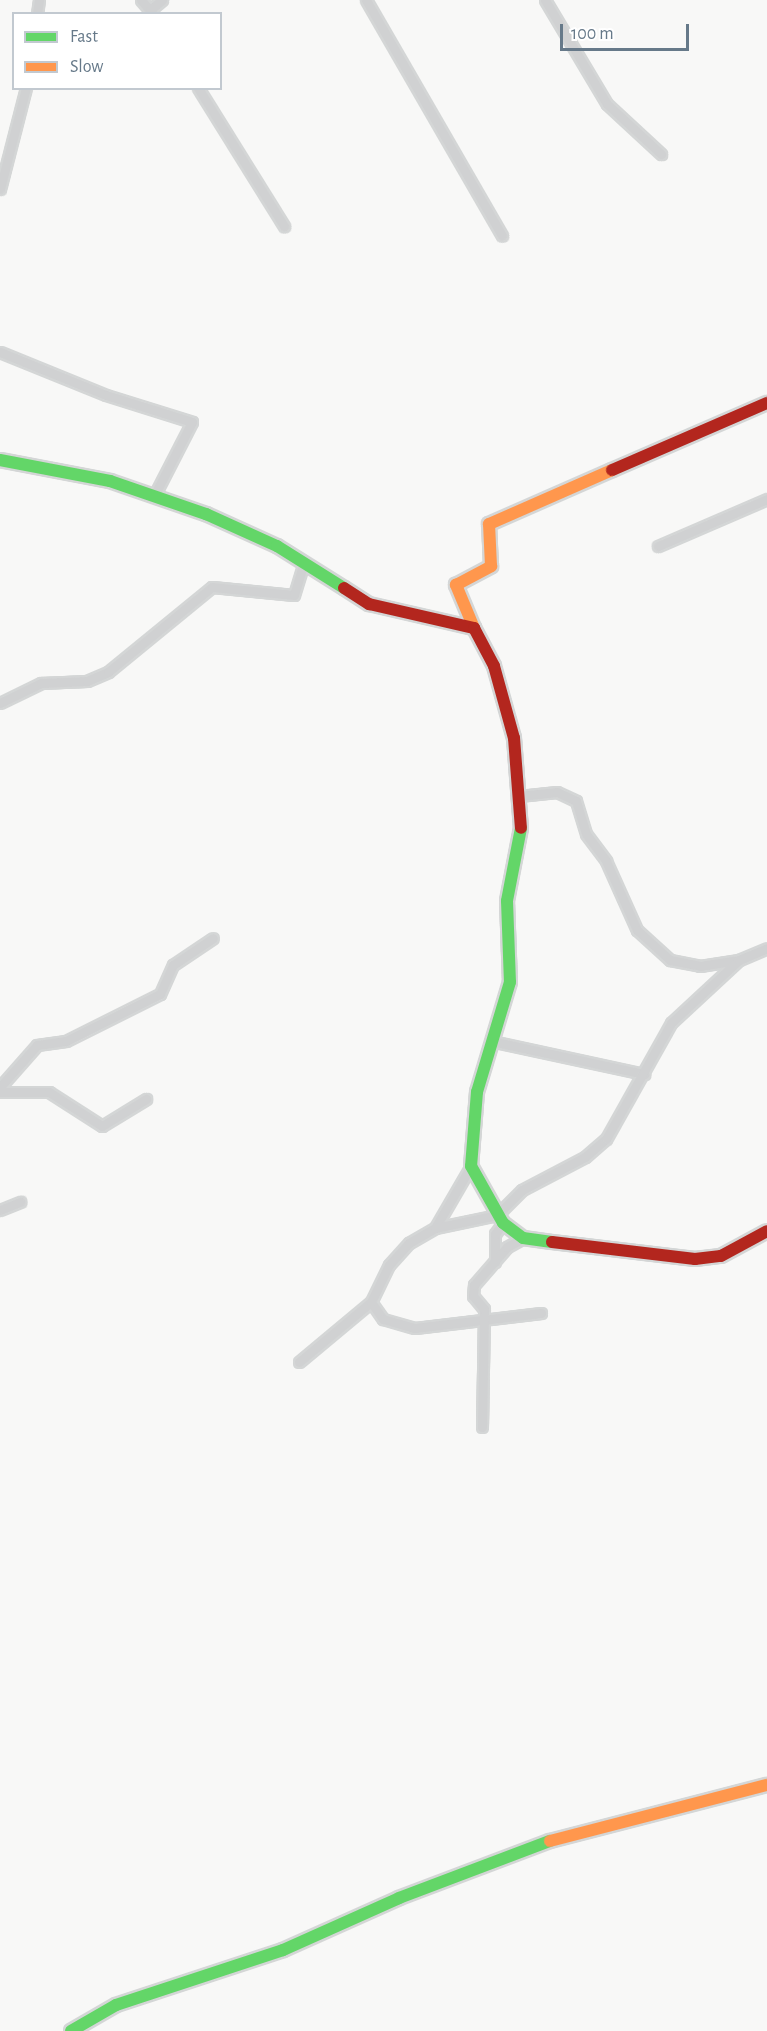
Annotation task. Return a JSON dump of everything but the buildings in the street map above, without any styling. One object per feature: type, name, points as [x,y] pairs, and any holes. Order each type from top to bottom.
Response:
[{"type":"street","points":[[141,0],[151,12],[162,0]]},
{"type":"street","points":[[366,0],[502,237]]},
{"type":"street","points":[[545,0],[607,104],[660,154]]},
{"type":"street","points":[[0,189],[25,90]]},
{"type":"street","points":[[199,90],[284,226]]},
{"type":"street","points":[[0,352],[106,395],[192,422],[154,496]]},
{"type":"street","points":[[767,403],[489,524],[491,566],[456,585],[474,628],[494,666],[514,738],[522,839],[505,928],[510,982],[491,1041],[471,1124],[471,1166],[500,1219],[523,1238],[695,1259],[722,1256],[767,1231]]},
{"type":"street","points":[[0,460],[110,481],[154,496],[242,528],[378,608],[474,628]]},
{"type":"street","points":[[658,546],[767,499]]},
{"type":"street","points":[[0,703],[41,683],[87,681],[108,672],[212,587],[294,595],[303,565]]},
{"type":"street","points":[[519,796],[557,792],[576,801],[586,834],[606,861],[637,930],[670,960],[700,966],[739,960],[767,948]]},
{"type":"street","points":[[0,1087],[38,1045],[66,1041],[160,994],[173,965],[213,938]]},
{"type":"street","points":[[495,1262],[495,1233],[500,1219],[522,1190],[585,1157],[606,1139],[671,1023],[739,960]]},
{"type":"street","points":[[491,1041],[644,1074]]},
{"type":"street","points":[[0,1092],[49,1092],[102,1125],[146,1099]]},
{"type":"street","points":[[435,1228],[471,1166]]},
{"type":"street","points":[[0,1210],[20,1202]]},
{"type":"street","points":[[299,1362],[371,1302],[400,1250],[435,1228],[500,1219]]},
{"type":"street","points":[[482,1427],[484,1309],[473,1296],[474,1286],[495,1262],[523,1238]]},
{"type":"street","points":[[371,1302],[383,1319],[415,1328],[541,1313]]},
{"type":"street","points":[[71,2031],[116,2005],[283,1950],[399,1898],[558,1838],[767,1785]]},
{"type":"traffic: fast","points":[[0,460],[110,481],[206,514],[277,546],[344,588]]},
{"type":"traffic: fast","points":[[521,828],[507,901],[510,982],[477,1092],[471,1166],[503,1223],[523,1238],[552,1242]]},
{"type":"traffic: fast","points":[[71,2031],[116,2005],[283,1950],[399,1898],[550,1841]]},
{"type":"traffic: slow","points":[[474,628],[456,585],[491,566],[489,524],[612,470]]},
{"type":"traffic: slow","points":[[550,1841],[767,1785]]},
{"type":"traffic: jam","points":[[612,470],[767,403]]},
{"type":"traffic: jam","points":[[344,588],[369,604],[474,628],[494,666],[514,738],[521,828]]},
{"type":"traffic: jam","points":[[552,1242],[695,1259],[721,1256],[767,1231]]}]
